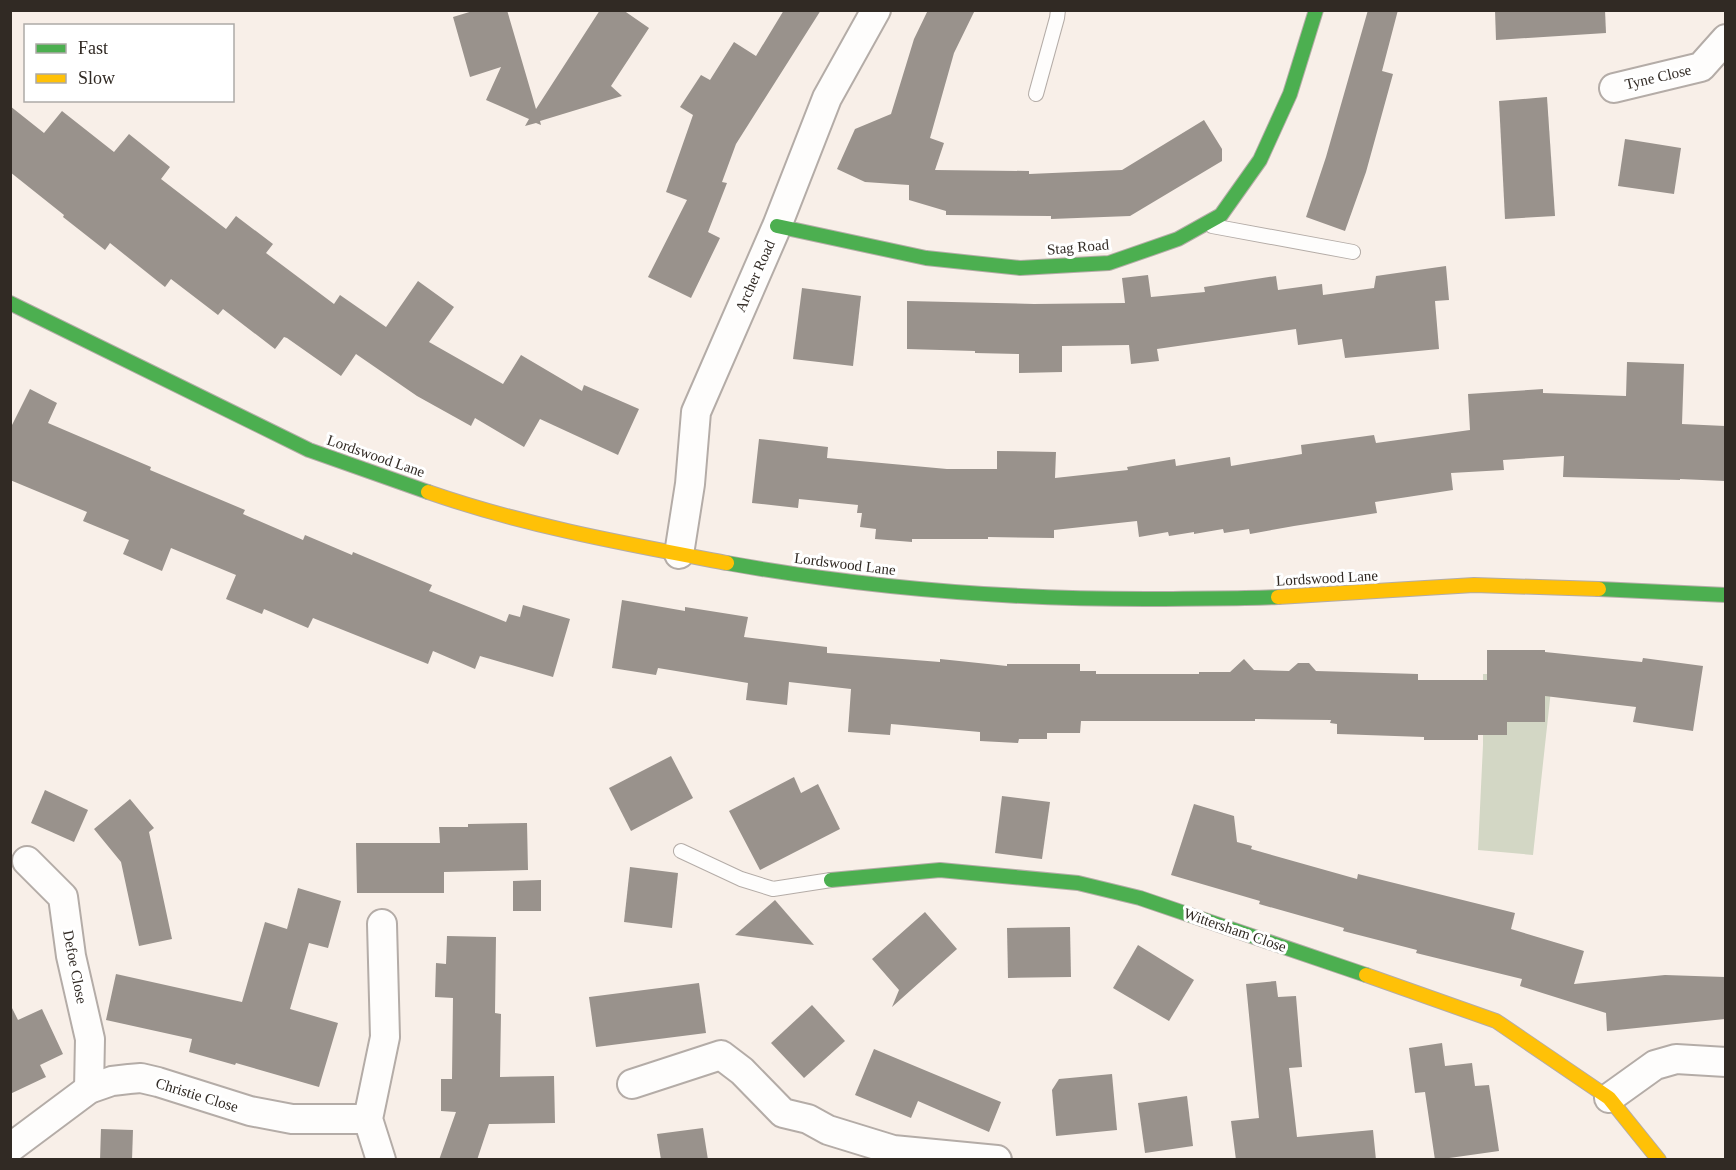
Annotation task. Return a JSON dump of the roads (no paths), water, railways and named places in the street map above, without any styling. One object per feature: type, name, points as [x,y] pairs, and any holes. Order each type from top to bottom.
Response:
[{"type":"street","name":"Archer Road","points":[[679,555],[690,484],[696,412],[777,226],[827,98],[876,10]]},
{"type":"street","name":"Stag Road","points":[[777,226],[926,258],[1020,268],[1109,263],[1178,239],[1221,215],[1260,160],[1290,94],[1316,10]]},
{"type":"street","name":"Tyne Close","points":[[1614,88],[1701,67],[1725,39]]},
{"type":"street","name":"Lordswood Lane","points":[[10,303],[309,450],[475,508],[549,528],[679,555],[796,575],[874,585],[1054,598],[1254,598],[1474,585],[1725,596]]},
{"type":"street","name":"Defoe Close","points":[[27,861],[63,897],[71,956],[90,1039],[89,1089]]},
{"type":"street","name":"Wittersham Close","points":[[831,880],[940,870],[1078,883],[1140,898],[1496,1021],[1609,1098],[1659,1160]]},
{"type":"street","points":[[381,1160],[368,1119],[385,1037],[382,924]]},
{"type":"street","points":[[632,1084],[721,1055],[742,1071],[783,1113],[808,1119],[828,1130],[892,1150],[997,1160]]},
{"type":"street","points":[[1609,1098],[1655,1065],[1676,1059],[1725,1062]]},
{"type":"street","name":"Christie Close","points":[[10,1148],[89,1089],[112,1081],[141,1078],[177,1087],[250,1111],[292,1119],[368,1119]]},
{"type":"lane","points":[[1036,94],[1058,10]]},
{"type":"lane","points":[[1204,224],[1353,252]]},
{"type":"lane","points":[[681,851],[741,879],[772,889],[831,880]]}]
